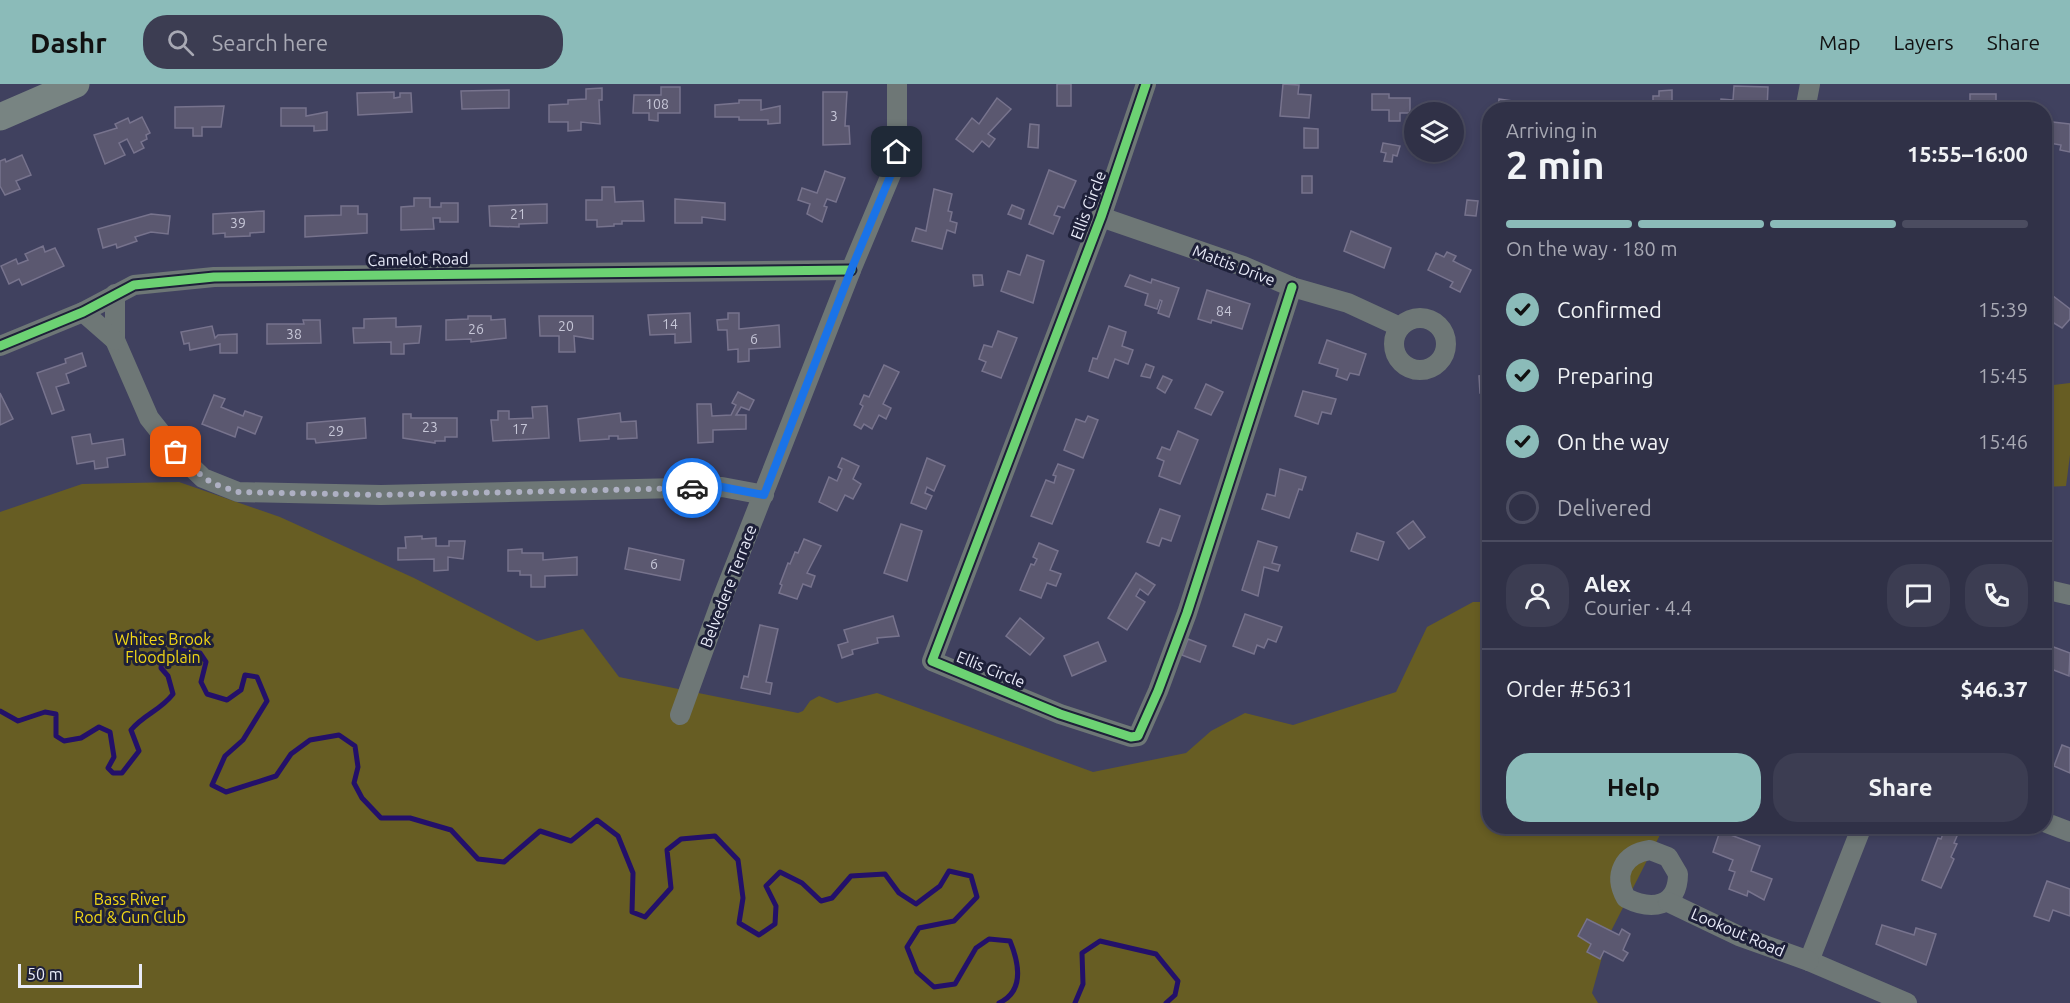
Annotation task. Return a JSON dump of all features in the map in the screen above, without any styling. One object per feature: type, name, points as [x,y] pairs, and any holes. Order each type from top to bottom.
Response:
[{"type":"street","points":[[0,117],[76,84]]},
{"type":"street","name":"Belvedere Terrace","points":[[680,715],[851,270],[892,172],[897,152],[897,84]]},
{"type":"street","name":"Ellis Circle","points":[[1146,84],[1101,217],[932,661],[1060,714],[1131,737],[1138,736],[1187,613],[1292,287]]},
{"type":"street","points":[[1807,102],[1810,84]]},
{"type":"street","name":"Mattis Drive","points":[[1101,217],[1243,266],[1292,287],[1347,303],[1400,327]]},
{"type":"street","name":"Camelot Road","points":[[0,346],[83,312],[134,285],[214,277],[851,270]]},
{"type":"street","points":[[115,294],[116,340],[149,418],[176,452],[203,477],[214,484],[238,492],[381,495],[722,487],[764,495]]},
{"type":"street","points":[[83,312],[116,340]]},
{"type":"street","points":[[2052,591],[2070,596]]},
{"type":"street","points":[[2052,825],[2070,832]]},
{"type":"street","points":[[1809,961],[1859,834]]},
{"type":"street","name":"Lookout Road","points":[[1668,902],[1739,936],[1809,961],[1907,1003]]},
{"type":"green space","points":[[2070,383],[2070,455],[2066,486],[2052,487],[2052,385]]},
{"type":"green space","points":[[179,482],[280,517],[414,578],[537,641],[583,629],[619,677],[798,713],[819,696],[837,703],[877,693],[1093,772],[1186,753],[1211,731],[1245,713],[1293,725],[1396,692],[1427,627],[1473,602],[1482,602],[1482,834],[1660,834],[1607,939],[1592,993],[1598,1003],[0,1003],[0,512],[82,484]]},
{"type":"building","points":[[1057,84],[1071,84],[1071,106],[1057,106]]},
{"type":"building","points":[[1283,84],[1299,85],[1298,94],[1311,95],[1309,118],[1280,116]]},
{"type":"building","points":[[1734,86],[1768,87],[1767,102],[1721,102],[1721,99],[1733,100]]},
{"type":"building","points":[[661,87],[680,87],[680,113],[658,113],[658,121],[649,120],[649,113],[633,113],[634,95],[661,95]]},
{"type":"building","points":[[602,88],[602,100],[599,100],[600,124],[581,122],[581,130],[568,131],[568,122],[549,122],[549,105],[568,104],[568,100],[586,99],[586,89]]},
{"type":"building","points":[[509,90],[509,108],[462,109],[461,91]]},
{"type":"building","points":[[1672,90],[1672,102],[1653,102],[1653,96],[1659,96],[1659,91]]},
{"type":"building","points":[[394,92],[394,98],[400,97],[400,93],[411,93],[412,112],[358,115],[357,93]]},
{"type":"building","points":[[823,92],[847,92],[845,126],[849,126],[850,144],[823,145]]},
{"type":"building","points":[[1372,94],[1389,94],[1389,98],[1410,98],[1410,102],[1404,102],[1404,113],[1400,113],[1400,121],[1389,121],[1389,110],[1372,110]]},
{"type":"building","points":[[1970,94],[1996,94],[1996,102],[1970,102]]},
{"type":"building","points":[[997,98],[1011,109],[988,134],[995,139],[989,147],[982,141],[973,152],[956,139],[972,118],[979,124]]},
{"type":"building","points":[[1499,99],[1519,102],[1499,102]]},
{"type":"building","points":[[739,100],[761,100],[761,110],[780,106],[780,123],[768,124],[768,120],[739,120],[739,117],[715,117],[715,105],[739,103]]},
{"type":"building","points":[[224,106],[221,127],[202,127],[202,136],[193,136],[193,128],[175,128],[175,107]]},
{"type":"building","points":[[281,108],[306,108],[306,116],[327,112],[327,130],[314,131],[314,126],[281,126]]},
{"type":"building","points":[[142,117],[150,133],[146,135],[147,139],[141,142],[144,148],[134,153],[127,139],[119,143],[125,155],[105,164],[94,135],[117,128],[115,124],[128,118],[130,123]]},
{"type":"building","points":[[2052,122],[2070,124],[2070,152],[2060,150],[2061,145],[2052,143]]},
{"type":"building","points":[[1030,124],[1039,125],[1038,148],[1028,147]]},
{"type":"building","points":[[1304,128],[1318,129],[1318,148],[1304,148]]},
{"type":"building","points":[[1383,143],[1400,146],[1397,156],[1393,155],[1392,162],[1384,161],[1386,153],[1381,152]]},
{"type":"building","points":[[22,155],[31,175],[16,181],[20,189],[5,195],[0,186],[0,161],[5,159],[6,162]]},
{"type":"building","points":[[1049,170],[1076,181],[1064,208],[1058,206],[1054,215],[1060,217],[1053,234],[1029,224]]},
{"type":"building","points":[[825,171],[845,178],[836,202],[827,199],[822,222],[807,214],[810,204],[798,200],[802,188],[817,193]]},
{"type":"building","points":[[1302,176],[1312,176],[1312,193],[1302,193]]},
{"type":"building","points":[[602,187],[614,187],[615,202],[643,201],[644,221],[622,221],[622,224],[614,224],[614,226],[597,227],[597,220],[586,220],[586,200],[602,200]]},
{"type":"building","points":[[934,189],[952,194],[948,211],[952,212],[950,221],[957,223],[955,233],[947,230],[942,249],[912,241],[916,228],[926,231]]},
{"type":"building","points":[[414,198],[430,198],[430,207],[441,207],[441,203],[458,203],[458,222],[440,222],[440,218],[433,218],[434,229],[401,230],[401,207],[414,206]]},
{"type":"building","points":[[675,199],[725,203],[725,220],[702,217],[702,223],[675,223]]},
{"type":"building","points":[[1467,200],[1478,201],[1476,216],[1465,215]]},
{"type":"building","points":[[547,204],[547,223],[519,224],[519,227],[490,226],[489,206]]},
{"type":"building","points":[[1012,205],[1024,210],[1021,219],[1008,214]]},
{"type":"building","points":[[341,206],[358,206],[358,214],[367,214],[367,233],[305,237],[305,216],[341,215]]},
{"type":"building","points":[[264,211],[264,232],[250,233],[250,236],[225,237],[225,233],[213,234],[213,214]]},
{"type":"building","points":[[151,214],[170,216],[168,234],[151,232],[135,237],[137,241],[117,248],[116,244],[103,248],[98,229]]},
{"type":"building","points":[[1351,231],[1391,248],[1384,268],[1344,251]]},
{"type":"building","points":[[43,246],[45,252],[55,248],[64,266],[22,285],[19,279],[9,284],[1,266],[16,259],[18,264],[28,260],[25,254]]},
{"type":"building","points":[[1447,252],[1456,256],[1453,261],[1471,270],[1460,292],[1450,287],[1453,282],[1428,270],[1436,253],[1444,257]]},
{"type":"building","points":[[1027,255],[1044,261],[1033,303],[1001,291],[1008,271],[1020,275]]},
{"type":"building","points":[[973,275],[982,275],[983,285],[974,286]]},
{"type":"building","points":[[1130,275],[1151,283],[1152,279],[1179,288],[1169,317],[1158,313],[1162,301],[1160,300],[1157,309],[1145,305],[1148,294],[1125,286]]},
{"type":"building","points":[[1207,290],[1250,304],[1242,329],[1212,320],[1211,323],[1198,319]]},
{"type":"building","points":[[2052,295],[2070,309],[2070,319],[2062,328],[2052,322]]},
{"type":"building","points":[[690,313],[691,342],[675,343],[675,334],[650,335],[648,315]]},
{"type":"building","points":[[728,313],[739,313],[739,329],[779,325],[780,347],[749,349],[749,361],[738,362],[738,349],[728,350],[727,330],[718,330],[717,320],[728,319]]},
{"type":"building","points":[[468,316],[491,316],[491,320],[505,319],[506,338],[471,342],[471,339],[446,340],[446,320],[468,319]]},
{"type":"building","points":[[539,316],[593,316],[593,339],[574,336],[575,352],[559,352],[559,336],[540,336]]},
{"type":"building","points":[[396,318],[396,327],[421,326],[419,343],[404,344],[404,354],[391,354],[391,342],[354,343],[353,328],[364,328],[364,319]]},
{"type":"building","points":[[303,320],[320,320],[321,343],[267,344],[267,324],[304,324]]},
{"type":"building","points":[[212,326],[215,338],[218,335],[237,334],[237,353],[220,353],[220,344],[190,350],[189,343],[184,344],[181,332]]},
{"type":"building","points":[[1109,326],[1126,332],[1122,346],[1133,350],[1128,364],[1115,359],[1108,378],[1089,371],[1093,358],[1097,359]]},
{"type":"building","points":[[998,331],[1017,338],[1001,378],[982,371],[986,362],[979,359],[984,345],[992,347]]},
{"type":"building","points":[[1327,340],[1366,354],[1359,375],[1350,373],[1347,380],[1336,376],[1338,369],[1319,363]]},
{"type":"building","points":[[82,353],[86,366],[66,374],[69,383],[56,387],[64,410],[52,414],[37,373],[66,363],[65,359]]},
{"type":"building","points":[[1146,364],[1154,367],[1150,378],[1141,376]]},
{"type":"building","points":[[884,365],[899,372],[883,404],[891,408],[886,419],[879,415],[872,429],[864,424],[861,429],[854,425],[863,406],[860,404],[864,395],[869,397]]},
{"type":"building","points":[[1163,376],[1172,380],[1165,393],[1157,388]]},
{"type":"building","points":[[1479,376],[1482,376],[1482,393],[1480,393]]},
{"type":"building","points":[[1206,384],[1223,392],[1211,415],[1195,408]]},
{"type":"building","points":[[1303,391],[1336,399],[1331,414],[1322,412],[1318,424],[1295,416]]},
{"type":"building","points":[[738,392],[754,400],[749,410],[741,407],[736,415],[746,415],[746,429],[713,430],[713,442],[698,443],[697,404],[711,404],[712,416],[731,415],[736,405],[732,403]]},
{"type":"building","points":[[0,393],[13,419],[0,425]]},
{"type":"building","points":[[214,395],[225,399],[221,407],[243,416],[245,411],[262,417],[255,434],[238,427],[235,437],[202,424]]},
{"type":"building","points":[[547,406],[549,438],[493,441],[491,420],[498,420],[498,411],[509,411],[509,419],[533,418],[532,407]]},
{"type":"building","points":[[620,413],[621,422],[636,421],[637,438],[618,439],[618,436],[609,436],[609,439],[580,441],[578,419]]},
{"type":"building","points":[[403,414],[411,414],[411,418],[457,418],[457,437],[445,437],[445,441],[435,441],[435,443],[403,438]]},
{"type":"building","points":[[1088,416],[1098,420],[1083,458],[1064,450],[1076,419],[1085,422]]},
{"type":"building","points":[[365,418],[366,438],[316,443],[315,439],[307,439],[307,423]]},
{"type":"building","points":[[1178,431],[1198,440],[1180,484],[1159,476],[1164,461],[1157,458],[1162,447],[1170,450]]},
{"type":"building","points":[[90,434],[92,444],[123,439],[125,455],[107,458],[108,467],[95,469],[94,461],[77,464],[72,437]]},
{"type":"building","points":[[842,458],[859,466],[853,479],[861,484],[853,499],[845,495],[837,511],[819,502],[829,477],[837,481],[842,469],[838,467]]},
{"type":"building","points":[[927,458],[945,466],[934,491],[927,487],[925,493],[932,496],[926,509],[911,503]]},
{"type":"building","points":[[1058,464],[1074,470],[1052,524],[1031,516],[1046,480],[1054,483],[1056,476],[1053,475]]},
{"type":"building","points":[[1280,469],[1306,477],[1302,490],[1299,489],[1289,518],[1262,509],[1267,494],[1275,496]]},
{"type":"building","points":[[1160,509],[1180,516],[1171,541],[1162,538],[1159,546],[1147,542]]},
{"type":"building","points":[[1413,521],[1425,537],[1409,549],[1397,533]]},
{"type":"building","points":[[901,524],[922,531],[907,581],[884,573]]},
{"type":"building","points":[[1357,533],[1384,542],[1378,560],[1351,551]]},
{"type":"building","points":[[422,536],[422,539],[436,538],[436,546],[449,546],[449,541],[465,541],[463,559],[448,557],[448,570],[434,571],[434,559],[398,560],[398,548],[406,548],[405,537]]},
{"type":"building","points":[[804,539],[821,546],[807,573],[815,576],[811,587],[803,584],[797,599],[779,593],[782,585],[780,584],[788,563],[790,564],[795,552],[798,553]]},
{"type":"building","points":[[1258,541],[1277,547],[1272,563],[1280,565],[1278,571],[1264,567],[1258,596],[1242,590]]},
{"type":"building","points":[[1039,543],[1058,551],[1050,570],[1061,574],[1056,586],[1047,583],[1041,598],[1020,590],[1031,564],[1034,565],[1037,559],[1033,557]]},
{"type":"building","points":[[629,548],[684,560],[680,580],[625,569]]},
{"type":"building","points":[[522,549],[522,553],[543,553],[543,560],[577,557],[577,575],[545,576],[545,587],[531,587],[531,575],[520,575],[520,571],[508,571],[508,550]]},
{"type":"building","points":[[1136,573],[1155,585],[1148,595],[1140,589],[1136,596],[1145,602],[1127,630],[1108,618]]},
{"type":"building","points":[[1245,614],[1282,627],[1276,642],[1268,639],[1264,648],[1257,645],[1254,654],[1233,646]]},
{"type":"building","points":[[893,616],[899,636],[877,638],[878,643],[852,650],[853,654],[842,658],[838,645],[848,642],[844,630]]},
{"type":"building","points":[[1020,618],[1044,638],[1030,655],[1006,636]]},
{"type":"building","points":[[760,625],[778,629],[766,682],[772,683],[770,694],[741,688],[744,676],[748,677]]},
{"type":"building","points":[[1188,639],[1206,646],[1200,662],[1182,655]]},
{"type":"building","points":[[1098,642],[1106,661],[1072,676],[1064,656]]},
{"type":"building","points":[[2052,646],[2070,653],[2069,676],[2052,669]]},
{"type":"building","points":[[2062,745],[2070,748],[2070,773],[2054,766]]},
{"type":"building","points":[[1719,834],[1728,834],[1760,846],[1751,871],[1772,879],[1764,900],[1748,891],[1747,896],[1729,889],[1735,872],[1729,870],[1733,860],[1713,852]]},
{"type":"building","points":[[1943,834],[1958,834],[1954,843],[1957,844],[1951,857],[1954,859],[1941,888],[1922,880],[1938,838],[1941,839]]},
{"type":"building","points":[[2047,881],[2070,889],[2070,916],[2053,910],[2049,921],[2034,916]]},
{"type":"building","points":[[1587,919],[1619,935],[1622,929],[1630,934],[1623,950],[1628,953],[1623,961],[1604,951],[1600,959],[1587,952],[1591,944],[1578,936]]},
{"type":"building","points":[[1882,925],[1914,935],[1916,928],[1936,934],[1926,965],[1876,944]]},
{"type":"waterway","points":[[0,711],[18,721],[45,712],[56,714],[56,736],[64,741],[81,738],[99,727],[110,732],[114,757],[108,768],[113,773],[122,773],[139,751],[131,730],[163,705],[173,694],[168,676],[161,668],[162,660],[178,650],[200,653],[206,662],[201,682],[207,694],[227,700],[241,690],[245,675],[257,677],[267,701],[243,740],[225,756],[212,785],[226,792],[276,776],[291,754],[310,740],[339,735],[355,746],[358,767],[354,783],[362,798],[381,818],[410,818],[451,830],[478,859],[504,862],[540,831],[571,841],[597,820],[618,836],[633,873],[632,912],[645,917],[671,888],[667,850],[681,839],[715,836],[738,860],[743,898],[739,923],[759,935],[775,924],[776,906],[766,886],[780,872],[802,883],[821,901],[832,898],[851,876],[885,874],[899,893],[916,904],[940,886],[949,871],[971,876],[977,897],[954,921],[919,928],[907,947],[917,972],[934,987],[955,984],[976,948],[989,939],[1010,941],[1016,958],[1018,976],[1013,991],[999,1003]]},
{"type":"waterway","points":[[1075,1003],[1083,984],[1082,953],[1100,941],[1156,954],[1178,981],[1175,995],[1166,1003]]},
{"type":"cycle path","points":[[1146,84],[1101,217],[932,661],[1060,714],[1131,737],[1138,736],[1158,691],[1187,613],[1292,287]]},
{"type":"cycle path","points":[[0,346],[83,312],[134,285],[214,277],[851,270]]},
{"type":"way so far","points":[[176,452],[203,477],[214,484],[238,492],[381,495],[692,488]]},
{"type":"route","points":[[692,488],[722,487],[764,495],[851,270],[892,172],[897,152]]},
{"type":"park label","name":"Whites Brook Floodplain","points":[[163,648]]},
{"type":"park label","name":"Bass River Rod & Gun Club","points":[[130,908]]}]
